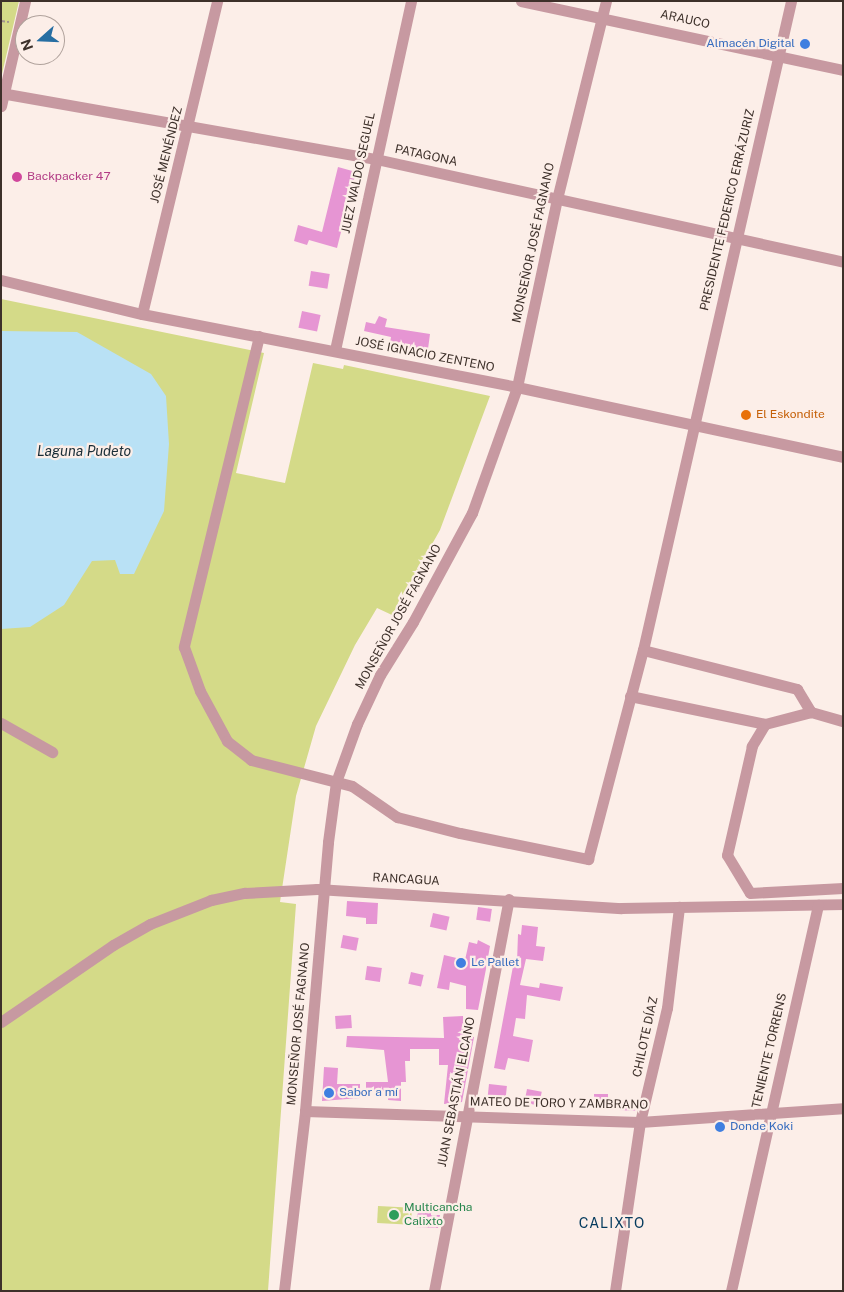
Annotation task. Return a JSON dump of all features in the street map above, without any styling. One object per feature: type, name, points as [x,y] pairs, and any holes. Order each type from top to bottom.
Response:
[{"type":"street","points":[[1,106],[25,1]]},
{"type":"street","name":"JOSÉ MENÉNDEZ","points":[[142,314],[217,1]]},
{"type":"street","name":"JUEZ WALDO SEGUEL","points":[[335,350],[412,1]]},
{"type":"street","name":"ARAUCO","points":[[521,1],[602,16],[843,70]]},
{"type":"street","name":"MONSEÑOR JOSÉ FAGNANO","points":[[284,1291],[305,1111],[328,842],[336,782],[357,724],[380,675],[413,622],[472,513],[517,387],[557,199],[606,1]]},
{"type":"street","name":"PRESIDENTE FEDERICO ERRÁZURIZ","points":[[336,782],[352,786],[397,817],[460,833],[588,858],[643,650],[692,425],[791,1]]},
{"type":"street","name":"PATAGONA","points":[[3,93],[188,124],[376,159],[843,262]]},
{"type":"street","name":"JOSÉ IGNACIO ZENTENO","points":[[1,280],[142,314],[335,350],[517,387],[843,457]]},
{"type":"street","points":[[259,336],[184,646],[200,691],[228,741],[251,760],[336,782]]},
{"type":"street","points":[[643,650],[797,688],[811,712]]},
{"type":"street","points":[[630,696],[764,724],[811,712],[843,721]]},
{"type":"street","points":[[1,723],[52,752]]},
{"type":"street","points":[[764,724],[752,746],[727,855],[750,893],[843,888]]},
{"type":"street","name":"RANCAGUA","points":[[1,1022],[113,945],[179,912],[245,893],[325,890],[621,908],[843,904]]},
{"type":"street","name":"JUAN SEBASTIÁN ELCANO","points":[[434,1291],[465,1116],[510,900]]},
{"type":"street","name":"TENIENTE TORRENS","points":[[731,1291],[818,904]]},
{"type":"street","name":"CHILOTE DÍAZ","points":[[615,1291],[640,1122],[659,1047],[674,958],[679,907]]},
{"type":"street","name":"MATEO DE TORO Y ZAMBRANO","points":[[305,1111],[640,1122],[770,1111],[843,1108]]},
{"type":"green space","points":[[1,1],[19,1],[15,15],[1,78]]},
{"type":"green space","points":[[1,299],[264,353],[236,473],[285,483],[313,363],[343,369],[344,365],[490,396],[440,530],[392,615],[377,608],[355,645],[316,726],[296,796],[280,902],[296,904],[268,1291],[1,1291]]},
{"type":"green space","name":"Multicancha Calixto","points":[[378,1206],[412,1208],[411,1225],[377,1223]]},
{"type":"water","name":"Laguna Pudeto","points":[[1,331],[77,332],[151,374],[166,396],[169,444],[164,511],[134,574],[120,574],[115,560],[92,561],[64,605],[30,627],[1,629]]},
{"type":"building","points":[[338,167],[356,172],[337,248],[309,240],[307,245],[294,241],[298,225],[322,232]]},
{"type":"building","points":[[311,271],[330,274],[327,289],[309,286]]},
{"type":"building","points":[[302,311],[321,315],[317,332],[298,328]]},
{"type":"building","points":[[379,316],[387,319],[385,327],[430,334],[428,349],[424,348],[423,353],[416,352],[390,343],[391,337],[364,331],[366,322],[375,324]]},
{"type":"building","points":[[347,901],[378,903],[377,924],[366,924],[366,918],[346,916]]},
{"type":"building","points":[[478,907],[492,909],[490,922],[476,920]]},
{"type":"building","points":[[433,913],[450,917],[446,930],[430,927]]},
{"type":"building","points":[[522,925],[538,927],[536,946],[545,947],[543,961],[526,959],[520,985],[539,988],[540,983],[563,987],[560,1001],[527,995],[525,1019],[516,1018],[513,1036],[533,1040],[529,1062],[508,1058],[505,1070],[494,1068],[514,961],[517,962],[518,934],[521,935]]},
{"type":"building","points":[[343,935],[359,938],[356,951],[341,948]]},
{"type":"building","points":[[478,940],[490,946],[486,969],[478,1010],[466,1009],[466,986],[450,982],[449,990],[437,988],[444,955],[465,960],[469,942],[477,944]]},
{"type":"building","points":[[367,966],[382,968],[380,982],[365,980]]},
{"type":"building","points":[[411,972],[424,975],[421,987],[408,984]]},
{"type":"building","points":[[351,1015],[352,1028],[336,1029],[335,1016]]},
{"type":"building","points":[[463,1016],[464,1036],[474,1037],[462,1102],[444,1104],[448,1065],[439,1065],[439,1049],[410,1049],[410,1061],[405,1061],[406,1082],[401,1082],[401,1101],[388,1100],[389,1091],[366,1090],[366,1082],[388,1082],[384,1050],[346,1047],[347,1036],[444,1038],[443,1017]]},
{"type":"building","points":[[324,1067],[338,1068],[337,1084],[360,1084],[360,1098],[322,1101]]},
{"type":"building","points":[[489,1084],[507,1086],[505,1106],[487,1104]]},
{"type":"building","points":[[527,1089],[542,1092],[539,1106],[524,1103]]},
{"type":"building","points":[[594,1094],[608,1094],[608,1100],[637,1101],[635,1111],[603,1109],[603,1103],[594,1103]]},
{"type":"building","points":[[419,1209],[431,1210],[431,1215],[440,1215],[438,1228],[414,1227]]},
{"type":"place","name":"Almacén Digital","points":[[805,44]]},
{"type":"place","name":"Backpacker 47","points":[[17,177]]},
{"type":"place","name":"El Eskondite","points":[[746,415]]},
{"type":"place","name":"Le Pallet","points":[[461,963]]},
{"type":"place","name":"Sabor a mí","points":[[329,1093]]},
{"type":"place","name":"Donde Koki","points":[[720,1127]]},
{"type":"place","name":"Multicancha Calixto","points":[[394,1215]]},
{"type":"district","name":"CALIXTO","points":[[612,1223]]}]
